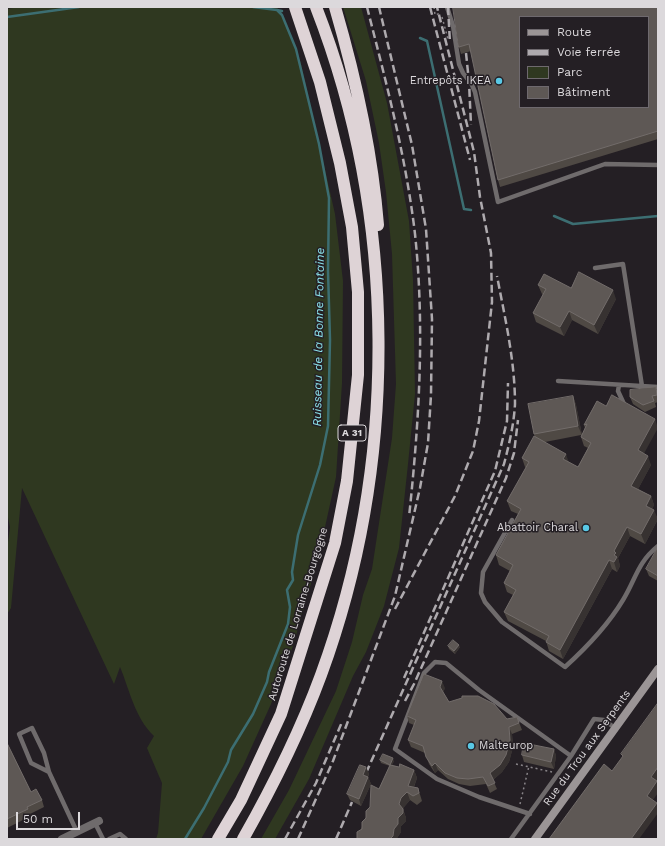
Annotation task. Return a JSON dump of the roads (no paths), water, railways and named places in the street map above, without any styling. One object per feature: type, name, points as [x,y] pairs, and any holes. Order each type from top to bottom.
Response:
[{"type":"highway","name":"Autoroute de Lorraine-Bourgogne","points":[[218,839],[241,800],[281,714],[335,543],[346,481],[358,375],[358,292],[352,227],[340,163],[320,82],[295,7]]},
{"type":"highway","name":"A 31","points":[[242,839],[285,760],[321,674],[345,596],[357,548],[366,501],[376,423],[378,326],[374,256],[364,186],[348,105],[316,7]]},
{"type":"highway","points":[[335,7],[356,87],[368,142],[375,189],[378,228],[374,256]]},
{"type":"street","name":"Rue du Trou aux Serpents","points":[[534,839],[658,669]]},
{"type":"street","points":[[62,839],[97,822]]},
{"type":"lane","points":[[447,7],[461,68],[475,92],[498,202],[605,164],[658,165]]},
{"type":"lane","points":[[595,268],[623,264],[642,386]]},
{"type":"lane","points":[[558,381],[658,387]]},
{"type":"lane","points":[[619,385],[618,391],[622,402],[628,406]]},
{"type":"lane","points":[[512,520],[483,572],[481,593],[485,602],[502,622],[565,667],[599,632],[623,600],[646,556],[658,546]]},
{"type":"lane","points":[[530,814],[518,811],[437,779],[395,749],[424,673],[435,662],[446,663],[479,690],[571,756]]},
{"type":"lane","points":[[511,839],[571,756],[594,720],[604,720],[616,728]]},
{"type":"lane","points":[[49,772],[31,763],[19,734],[32,728],[44,753],[49,772],[77,832]]},
{"type":"lane","points":[[97,822],[103,839]]},
{"type":"lane","points":[[109,839],[120,834],[126,839]]},
{"type":"waterway","points":[[7,17],[79,7]]},
{"type":"waterway","points":[[253,7],[277,10]]},
{"type":"waterway","name":"Ruisseau de la Bonne Fontaine","points":[[185,839],[204,808],[228,762],[231,750],[253,714],[267,682],[269,672],[288,624],[290,607],[287,590],[293,580],[292,572],[298,535],[320,465],[328,426],[330,340],[328,271],[329,198],[319,144],[296,49],[282,15],[277,10],[282,11]]},
{"type":"waterway","points":[[420,38],[427,41],[464,209],[471,210]]},
{"type":"waterway","points":[[554,216],[573,224],[658,216]]},
{"type":"railway","points":[[367,7],[401,148],[411,205],[418,270],[420,305],[420,376],[416,446],[409,517]]},
{"type":"railway","points":[[298,839],[333,761],[395,596],[420,488],[428,443],[431,395],[432,319],[426,229],[412,145],[379,7]]},
{"type":"railway","points":[[430,7],[470,160]]},
{"type":"railway","points":[[395,609],[455,496],[473,451],[479,421],[492,302],[491,253],[480,197],[474,152],[437,7]]},
{"type":"railway","points":[[448,7],[450,43]]},
{"type":"railway","points":[[466,53],[471,125]]},
{"type":"railway","points":[[366,773],[504,464],[514,419],[515,388],[509,340],[497,276]]},
{"type":"railway","points":[[404,678],[495,471],[507,421],[508,383]]},
{"type":"railway","points":[[405,701],[506,478],[514,453],[518,420]]},
{"type":"railway","points":[[285,839],[316,783],[342,722]]},
{"type":"railway","points":[[336,839],[352,802]]},
{"type":"place","name":"Entrepôts IKEA","points":[[499,81]]},
{"type":"place","name":"Abattoir Charal","points":[[586,528]]},
{"type":"place","name":"Malteurop","points":[[471,746]]}]
